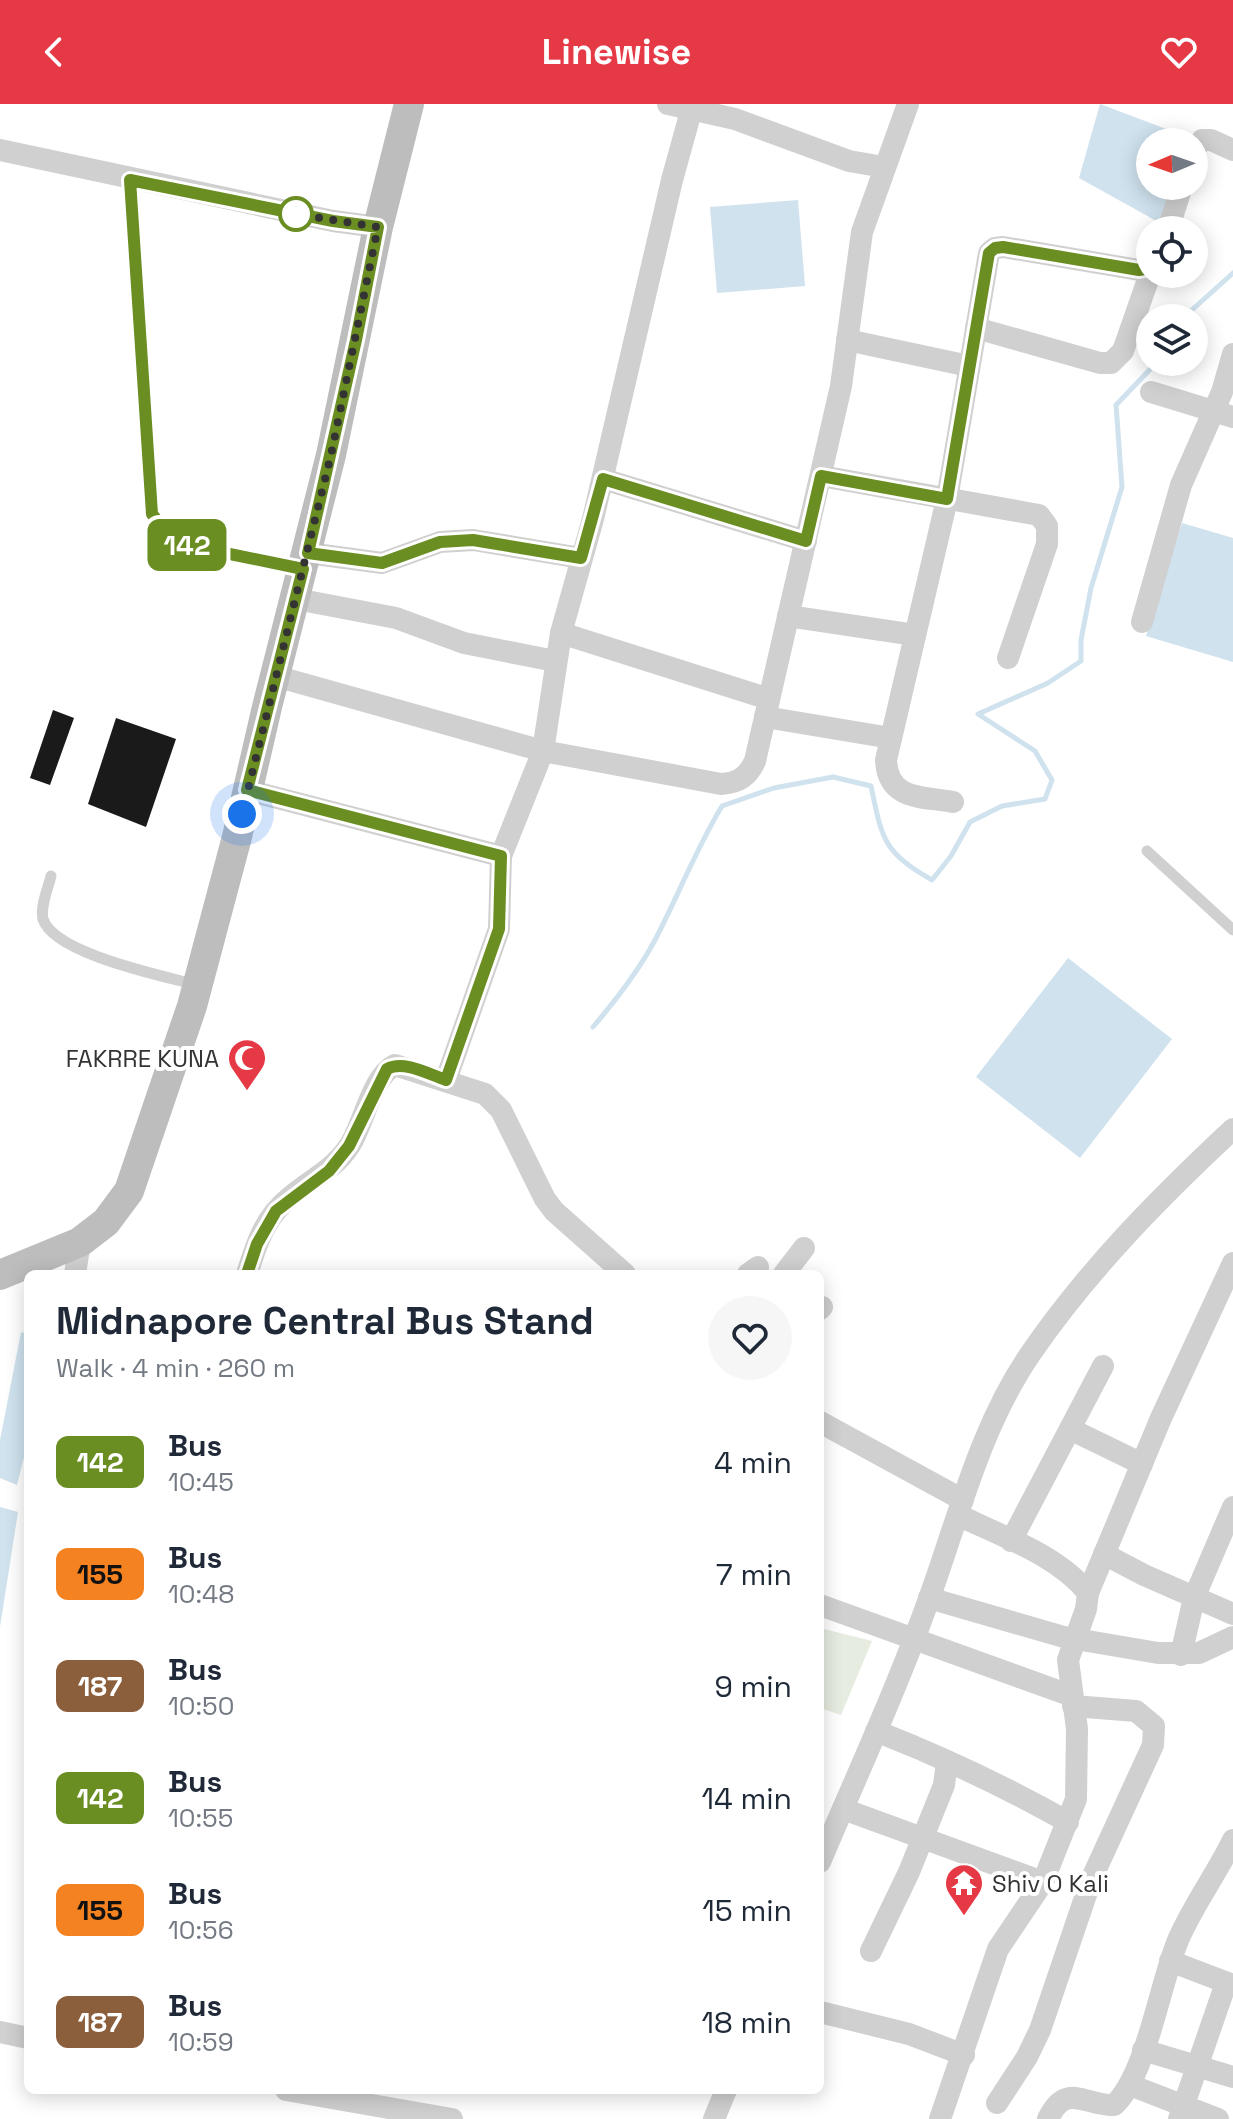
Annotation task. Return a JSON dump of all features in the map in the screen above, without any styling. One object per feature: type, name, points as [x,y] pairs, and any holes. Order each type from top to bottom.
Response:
[{"type":"main road","points":[[0,1275],[80,1242],[106,1222],[129,1191],[197,985],[306,561],[353,355],[378,227],[409,104]]},
{"type":"street","points":[[668,104],[735,119],[849,161],[884,167]]},
{"type":"street","points":[[275,676],[543,751],[733,783],[750,771],[821,476],[847,340],[862,232],[908,104]]},
{"type":"street","points":[[446,1080],[499,929],[501,856],[543,751],[561,633],[603,479],[692,107]]},
{"type":"street","points":[[1208,140],[1233,150]]},
{"type":"street","points":[[0,150],[130,180],[333,221],[378,227]]},
{"type":"street","points":[[953,802],[900,792],[892,785],[886,760],[947,499],[987,261],[995,248],[1136,270]]},
{"type":"street","points":[[976,328],[1100,363],[1111,363],[1123,351],[1144,288]]},
{"type":"street","points":[[847,340],[969,366]]},
{"type":"street","points":[[1142,622],[1181,485],[1223,413],[1233,354]]},
{"type":"street","points":[[1151,392],[1223,413]]},
{"type":"street","points":[[821,476],[1039,515],[1047,526],[1042,561],[1008,658]]},
{"type":"street","points":[[603,479],[806,541]]},
{"type":"street","points":[[306,561],[382,563],[440,542],[473,540],[581,558]]},
{"type":"street","points":[[296,599],[396,618],[464,643],[555,661]]},
{"type":"street","points":[[788,616],[915,635]]},
{"type":"street","points":[[561,633],[767,708],[891,738]]},
{"type":"street","points":[[247,790],[501,856]]},
{"type":"street","points":[[248,1270],[261,1236],[276,1211],[329,1171],[349,1146],[387,1069],[395,1065],[474,1088],[494,1102],[554,1211],[620,1270]]},
{"type":"street","points":[[824,1853],[929,1598],[991,1427],[1030,1355],[1100,1262],[1233,1129]]},
{"type":"street","points":[[76,1270],[80,1242]]},
{"type":"street","points":[[787,1270],[804,1248]]},
{"type":"street","points":[[940,2119],[998,1949],[1043,1882],[1076,1799],[1073,1701],[1068,1660],[1086,1609],[1088,1593],[1142,1464],[1233,1263]]},
{"type":"street","points":[[1011,1541],[1103,1366]]},
{"type":"street","points":[[824,1424],[1077,1579],[1088,1593]]},
{"type":"street","points":[[1070,1429],[1142,1464]]},
{"type":"street","points":[[1181,1655],[1194,1598],[1226,1546],[1233,1507]]},
{"type":"street","points":[[1104,1554],[1233,1614]]},
{"type":"street","points":[[929,1598],[1074,1638],[1181,1655],[1199,1653],[1233,1637]]},
{"type":"street","points":[[824,1606],[913,1636],[1073,1701],[1136,1711],[1154,1726],[1153,1745],[1087,1891],[1040,2030],[1027,2057],[997,2103]]},
{"type":"street","points":[[876,1731],[1004,1787],[1068,1822]]},
{"type":"street","points":[[871,1951],[944,1785],[947,1762]]},
{"type":"street","points":[[843,1809],[1043,1882]]},
{"type":"street","points":[[1048,2119],[1057,2104],[1067,2098],[1114,2105],[1130,2085],[1170,1961],[1188,1919],[1233,1840]]},
{"type":"street","points":[[1170,1961],[1230,1984],[1182,2112]]},
{"type":"street","points":[[824,2013],[909,2034],[964,2055]]},
{"type":"street","points":[[0,2032],[24,2037]]},
{"type":"street","points":[[1143,2050],[1233,2077]]},
{"type":"street","points":[[1130,2085],[1182,2112],[1218,2119]]},
{"type":"street","points":[[336,2094],[361,2096],[452,2119]]},
{"type":"street","points":[[714,2119],[724,2094]]},
{"type":"lane","points":[[130,180],[152,514],[171,538],[186,545],[306,561]]},
{"type":"lane","points":[[1147,851],[1233,930]]},
{"type":"lane","points":[[51,876],[43,920],[71,946],[99,958],[197,985]]},
{"type":"shaded area","points":[[824,1629],[872,1641],[841,1715],[824,1709]]},
{"type":"water","points":[[1100,104],[1164,128],[1136,128],[1136,200],[1168,200],[1162,216],[1147,216],[1079,178]]},
{"type":"water","points":[[798,200],[805,286],[717,293],[710,207]]},
{"type":"water","points":[[1182,523],[1233,538],[1233,662],[1146,636]]},
{"type":"water","points":[[1068,958],[1172,1039],[1080,1158],[976,1077]]},
{"type":"water","points":[[21,1332],[24,1333],[24,1457],[17,1485],[0,1478],[0,1440]]},
{"type":"water","points":[[0,1507],[18,1512],[0,1627]]},
{"type":"building","points":[[53,710],[74,718],[50,785],[30,778]]},
{"type":"building","points":[[116,718],[176,739],[146,827],[88,804]]},
{"type":"waterway","points":[[1199,304],[1233,273]]},
{"type":"waterway","points":[[593,1027],[648,952],[722,806],[774,788],[833,777],[871,786],[887,842],[903,861],[932,880],[951,856],[970,822],[1002,806],[1045,799],[1052,780],[1035,751],[978,714],[1048,683],[1081,661],[1081,640],[1091,588],[1122,487],[1116,405],[1144,376]]},
{"type":"bus line","name":"142","points":[[248,1270],[257,1244],[276,1211],[294,1194],[329,1171],[349,1146],[387,1069],[395,1065],[404,1066],[446,1080],[499,929],[501,856],[247,790],[303,569],[186,545],[171,538],[159,527],[152,514],[130,180],[333,221],[378,227],[308,553],[367,563],[398,559],[454,539],[581,558],[603,479],[806,541],[821,476],[947,499],[989,253],[1003,247],[1136,269]]},
{"type":"place","name":"FAKRRE KUNA","points":[[247,1092]]},
{"type":"place","name":"Shiv O Kali","points":[[964,1917]]},
{"type":"route","points":[[242,814],[331,455],[378,227],[296,214]]}]
